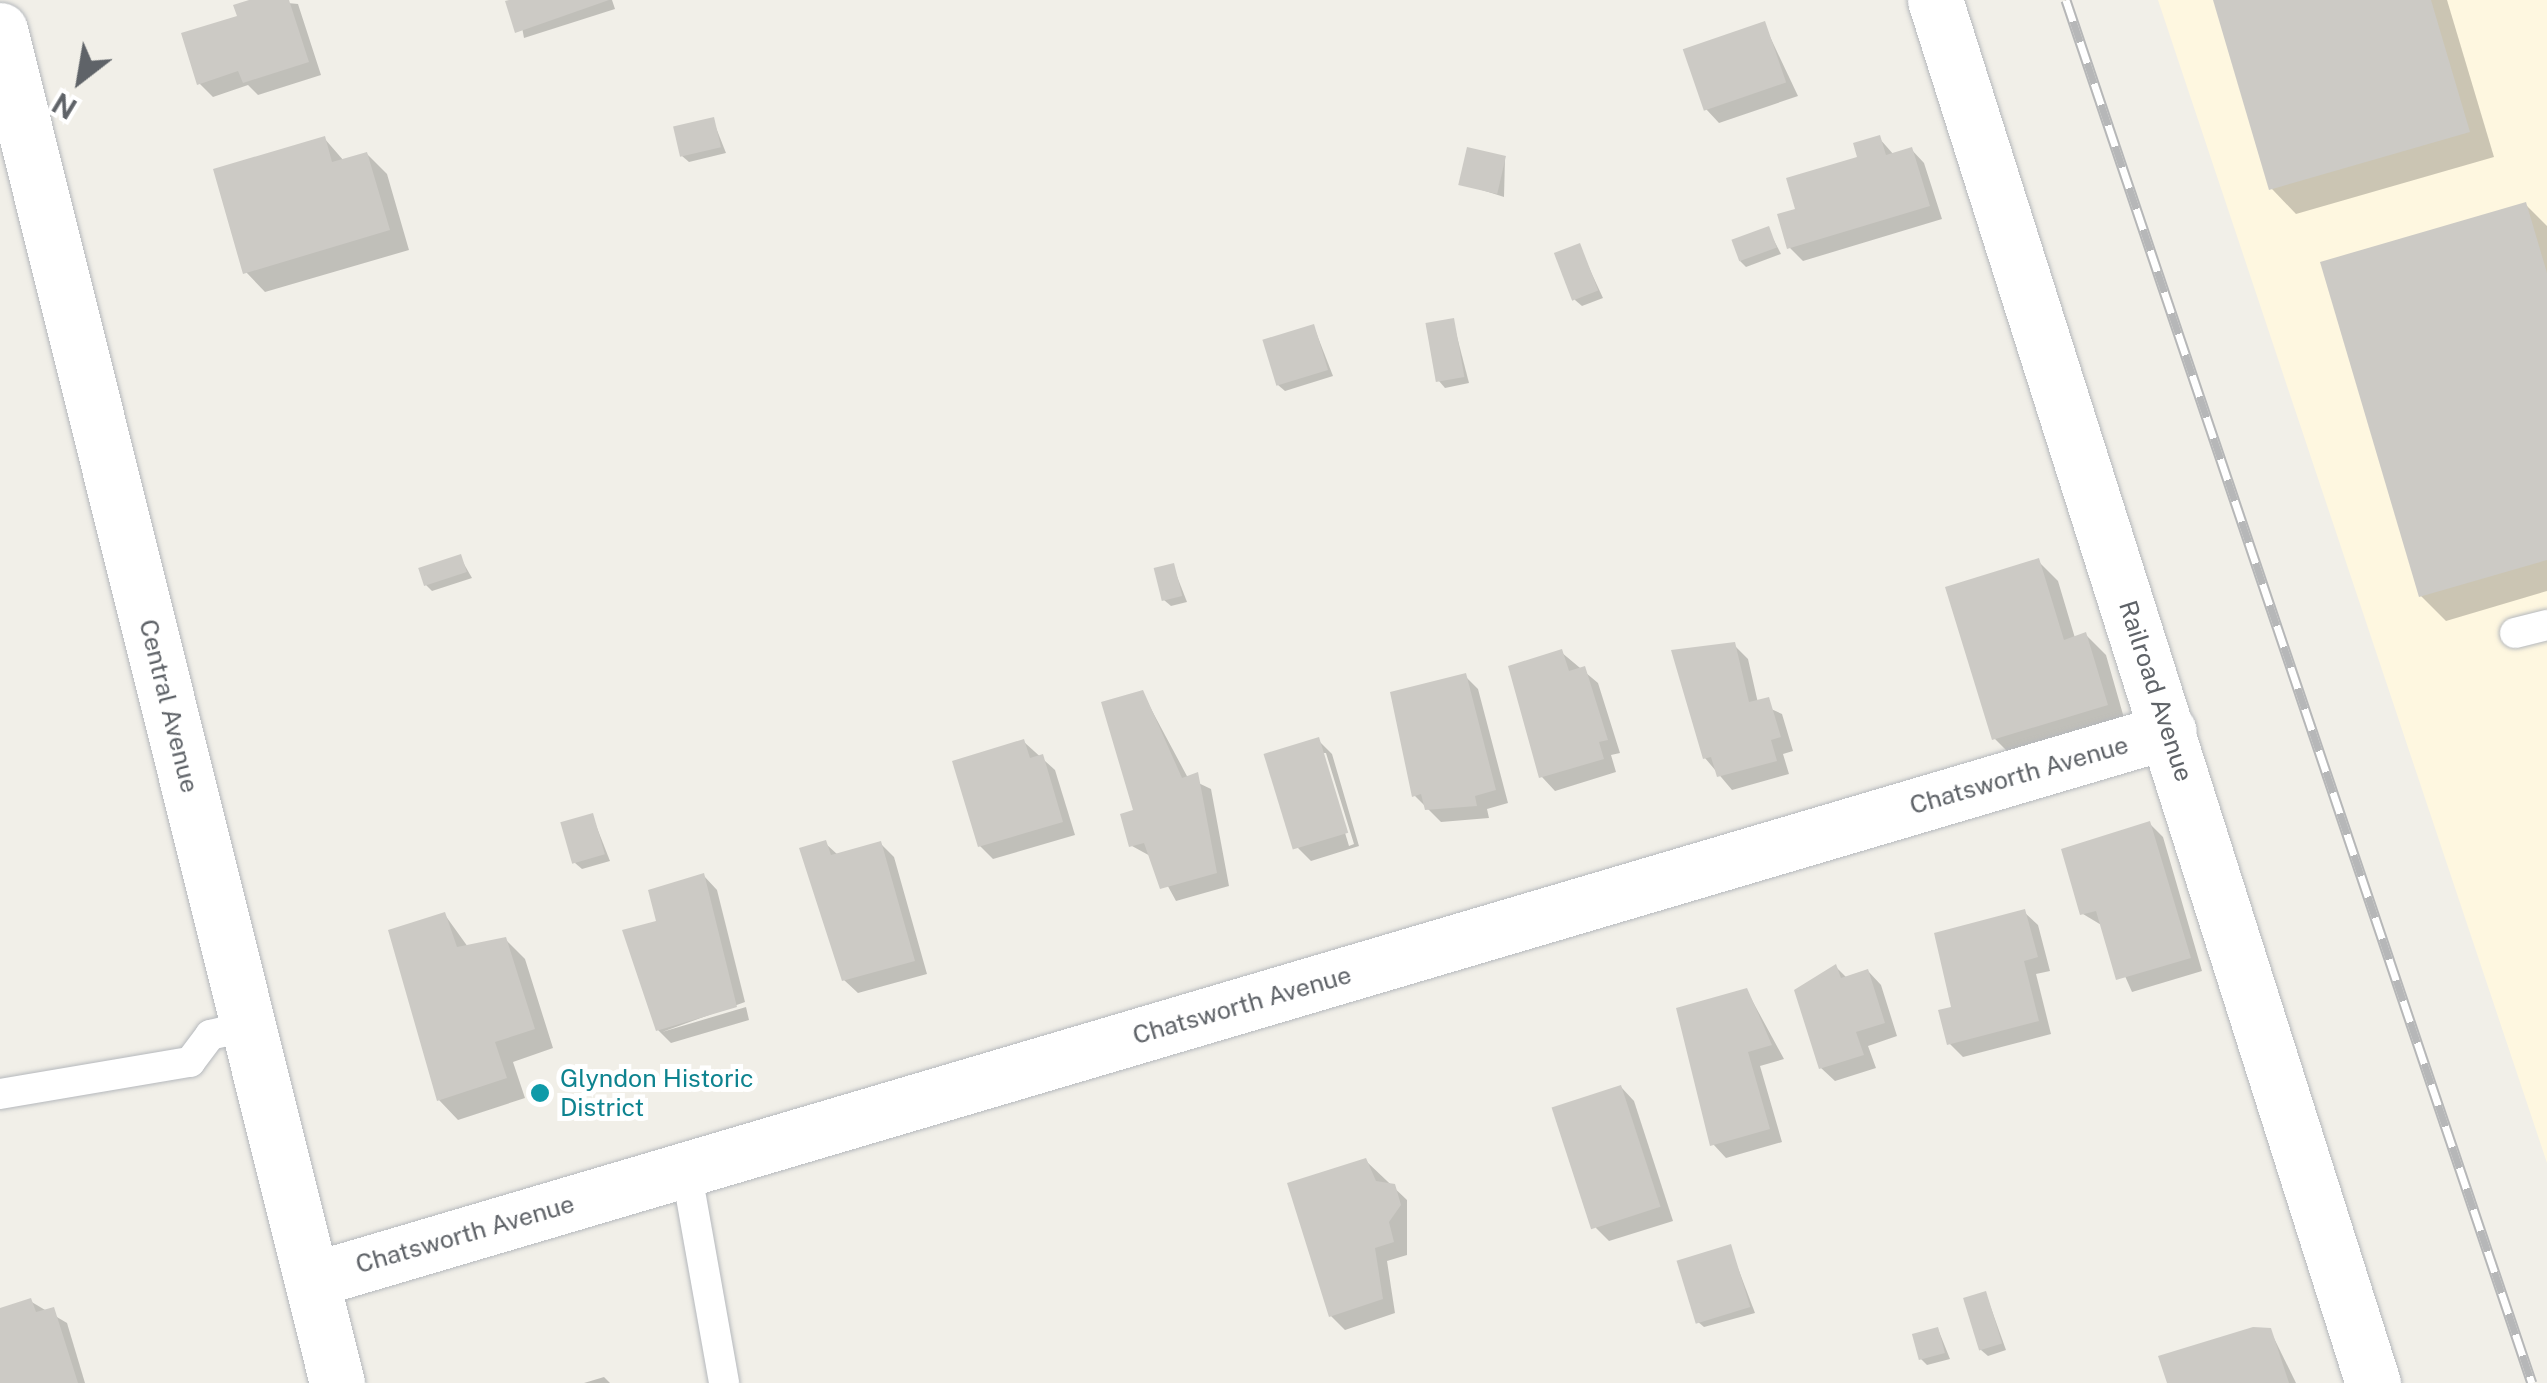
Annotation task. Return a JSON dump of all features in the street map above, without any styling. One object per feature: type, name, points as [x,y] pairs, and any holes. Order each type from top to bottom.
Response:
[{"type":"street","name":"Railroad Avenue","points":[[1935,0],[2374,1383]]},
{"type":"street","name":"Central Avenue","points":[[0,30],[252,1025],[338,1383]]},
{"type":"street","name":"Chatsworth Avenue","points":[[315,1279],[2169,731]]},
{"type":"lane","points":[[2515,633],[2547,625]]},
{"type":"lane","points":[[0,1094],[190,1062],[210,1036],[252,1025]]},
{"type":"lane","points":[[686,1170],[724,1383]]},
{"type":"shaded area","points":[[2158,0],[2547,0],[2547,1163]]},
{"type":"building","points":[[249,0],[289,0],[309,62],[243,83],[238,71],[197,85],[181,33],[237,16],[233,5]]},
{"type":"building","points":[[509,0],[609,0],[515,33],[505,1]]},
{"type":"building","points":[[2213,0],[2431,0],[2470,132],[2269,190]]},
{"type":"building","points":[[1765,21],[1786,82],[1704,111],[1683,49]]},
{"type":"building","points":[[714,117],[721,147],[680,157],[673,126]]},
{"type":"building","points":[[1880,135],[1886,155],[1912,147],[1930,206],[1787,249],[1777,214],[1795,209],[1786,178],[1857,157],[1853,143]]},
{"type":"building","points":[[325,136],[332,162],[367,152],[390,230],[243,274],[213,169]]},
{"type":"building","points":[[1467,147],[1506,156],[1497,194],[1458,185]]},
{"type":"building","points":[[2526,202],[2547,273],[2547,560],[2419,597],[2320,262]]},
{"type":"building","points":[[1769,226],[1777,248],[1739,261],[1731,240]]},
{"type":"building","points":[[1580,243],[1598,291],[1572,301],[1554,253]]},
{"type":"building","points":[[1454,318],[1464,377],[1436,382],[1425,323]]},
{"type":"building","points":[[1314,324],[1328,370],[1276,386],[1262,340]]},
{"type":"building","points":[[461,554],[467,572],[424,586],[418,568]]},
{"type":"building","points":[[2039,558],[2064,640],[2086,632],[2108,705],[1992,740],[1945,587]]},
{"type":"building","points":[[1174,563],[1182,596],[1162,601],[1154,568]]},
{"type":"building","points":[[1735,642],[1749,702],[1769,697],[1781,737],[1771,740],[1777,761],[1717,777],[1711,757],[1703,759],[1671,650]]},
{"type":"building","points":[[1562,649],[1569,671],[1585,666],[1608,740],[1599,742],[1604,759],[1539,778],[1508,666]]},
{"type":"building","points":[[1466,673],[1496,790],[1475,796],[1477,806],[1425,810],[1421,794],[1412,797],[1390,692]]},
{"type":"building","points":[[1143,690],[1182,778],[1198,772],[1217,873],[1160,889],[1144,843],[1129,847],[1120,814],[1133,810],[1101,702]]},
{"type":"building","points":[[1319,737],[1348,833],[1293,850],[1264,754]]},
{"type":"building","points":[[1024,739],[1030,758],[1043,754],[1063,822],[978,847],[952,761]]},
{"type":"building","points":[[593,813],[605,854],[572,864],[560,822]]},
{"type":"building","points":[[2150,821],[2191,958],[2116,980],[2096,911],[2080,915],[2061,849]]},
{"type":"building","points":[[826,840],[831,855],[881,841],[915,961],[842,981],[799,848]]},
{"type":"building","points":[[704,873],[737,1007],[656,1031],[622,930],[656,921],[648,890]]},
{"type":"building","points":[[2025,909],[2038,957],[2024,961],[2039,1021],[1947,1045],[1938,1010],[1951,1007],[1934,933]]},
{"type":"building","points":[[445,912],[457,947],[506,937],[535,1029],[495,1042],[507,1078],[437,1101],[388,930]]},
{"type":"building","points":[[1836,964],[1841,978],[1868,969],[1885,1023],[1856,1032],[1864,1055],[1819,1069],[1794,990]]},
{"type":"building","points":[[1747,988],[1772,1045],[1748,1052],[1770,1129],[1710,1146],[1676,1008]]},
{"type":"building","points":[[1621,1085],[1661,1207],[1591,1229],[1552,1108]]},
{"type":"building","points":[[1366,1158],[1376,1181],[1395,1184],[1401,1205],[1389,1222],[1394,1242],[1375,1248],[1383,1299],[1329,1317],[1287,1183]]},
{"type":"building","points":[[1731,1244],[1750,1307],[1696,1324],[1676,1261]]},
{"type":"building","points":[[1986,1291],[2002,1344],[1979,1351],[1963,1298]]},
{"type":"building","points":[[31,1298],[36,1312],[54,1307],[78,1383],[0,1383],[0,1308]]},
{"type":"building","points":[[1938,1327],[1945,1353],[1919,1360],[1912,1334]]},
{"type":"building","points":[[2253,1327],[2271,1328],[2289,1383],[2167,1383],[2158,1356]]},
{"type":"railway","points":[[2066,0],[2532,1383]]},
{"type":"place","name":"Glyndon Historic District","points":[[540,1093]]}]
